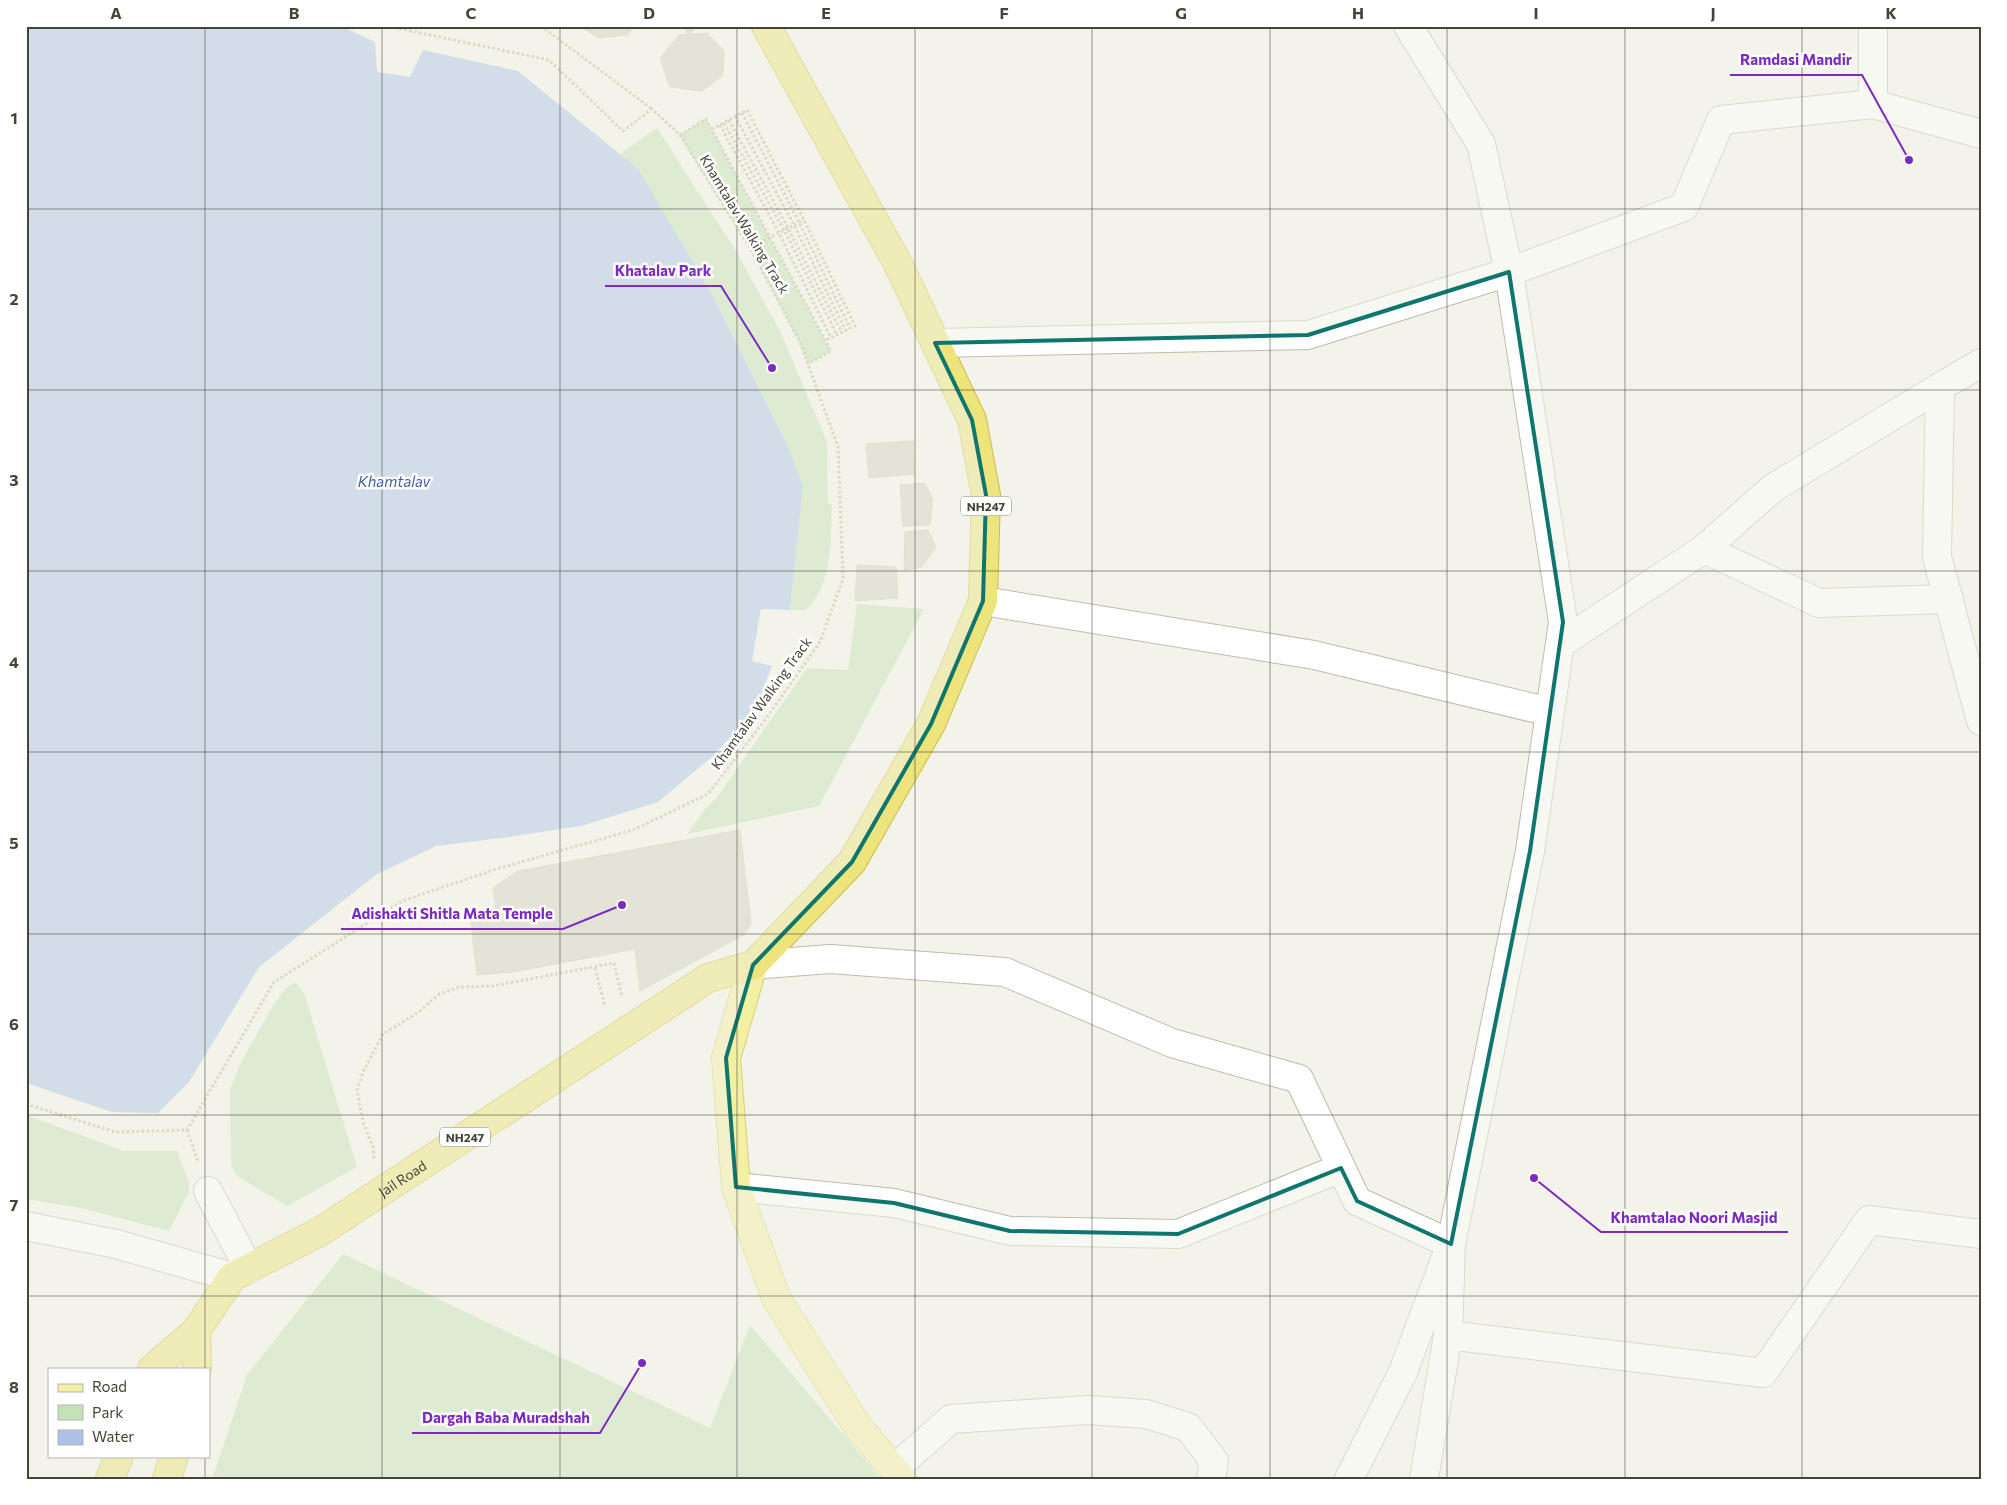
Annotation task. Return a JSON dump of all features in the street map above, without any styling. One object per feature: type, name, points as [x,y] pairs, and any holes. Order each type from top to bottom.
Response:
[{"type":"highway","name":"NH247","points":[[753,965],[852,862],[931,724],[984,601],[986,495],[972,420],[897,262],[766,26]]},
{"type":"highway","name":"Jail Road","points":[[153,1368],[196,1331],[240,1273],[321,1231],[708,978],[753,965]]},
{"type":"highway","points":[[196,1331],[197,1368]]},
{"type":"highway","points":[[110,1479],[118,1458]]},
{"type":"highway","points":[[167,1479],[173,1458]]},
{"type":"main road","points":[[753,965],[726,1058],[736,1187],[776,1298],[858,1427],[898,1474]]},
{"type":"street","points":[[1349,1479],[1403,1372],[1450,1244],[1530,851],[1563,622],[1509,272],[1481,144],[1408,26]]},
{"type":"street","points":[[1872,26],[1873,104]]},
{"type":"street","points":[[935,343],[1308,335],[1509,272],[1684,207],[1721,120],[1873,104],[1981,134]]},
{"type":"street","points":[[1560,644],[1704,549],[1773,488],[1981,364]]},
{"type":"street","points":[[1940,387],[1937,558],[1981,721]]},
{"type":"street","points":[[1704,549],[1820,603],[1949,600]]},
{"type":"street","points":[[984,601],[1314,655],[1550,712]]},
{"type":"street","points":[[753,965],[830,959],[1005,972],[1172,1043],[1299,1079],[1357,1201],[1450,1244]]},
{"type":"street","points":[[736,1187],[894,1203],[1010,1231],[1178,1234],[1341,1168]]},
{"type":"street","points":[[208,1191],[240,1273]]},
{"type":"street","points":[[1448,1335],[1763,1373],[1869,1220],[1981,1234]]},
{"type":"street","points":[[26,1226],[116,1244],[240,1273]]},
{"type":"street","points":[[1424,1479],[1448,1335],[1450,1244]]},
{"type":"street","points":[[898,1474],[951,1419],[1088,1410],[1146,1414],[1188,1427],[1214,1461],[1211,1479]]},
{"type":"path","points":[[387,26],[549,60],[623,131],[652,109]]},
{"type":"path","name":"Khamtalav Walking Track","points":[[26,1104],[115,1132],[187,1130],[274,982],[402,901],[500,868],[633,830],[708,794],[768,716],[820,642],[843,579],[838,447],[800,342],[750,248],[680,135],[652,109],[541,26]]},
{"type":"path","points":[[712,129],[747,110],[804,220],[855,326],[826,340]]},
{"type":"path","points":[[742,113],[850,328]]},
{"type":"path","points":[[735,116],[794,225],[844,332]]},
{"type":"path","points":[[680,135],[706,118],[831,352],[808,364]]},
{"type":"path","points":[[729,120],[786,229],[844,332]]},
{"type":"path","points":[[722,124],[786,229],[837,335]]},
{"type":"path","points":[[722,124],[831,338]]},
{"type":"path","points":[[750,248],[804,220]]},
{"type":"path","points":[[378,1193],[373,1148],[363,1122],[358,1090],[364,1070],[383,1034],[419,1012],[439,994],[460,987],[493,986],[614,963]]},
{"type":"path","points":[[595,968],[613,1040]]},
{"type":"highlighted area","points":[[1509,272],[1563,622],[1530,851],[1451,1244],[1357,1201],[1341,1168],[1178,1234],[1010,1231],[894,1203],[736,1187],[726,1058],[753,965],[852,862],[931,724],[983,601],[986,495],[972,420],[935,343],[1308,335]]},
{"type":"green space","points":[[706,119],[831,351],[808,364],[799,342],[750,248],[682,140],[680,135]]},
{"type":"green space","points":[[657,128],[736,251],[780,331],[827,442],[828,503],[832,504],[829,560],[822,587],[806,610],[790,610],[803,488],[787,444],[714,298],[620,154]]},
{"type":"green space","points":[[857,604],[924,609],[819,806],[687,834],[705,809],[718,796],[807,668],[848,670]]},
{"type":"green space","points":[[295,982],[304,993],[357,1167],[287,1206],[237,1176],[231,1165],[230,1090],[239,1066],[271,1009],[284,990]]},
{"type":"green space","points":[[26,1115],[124,1151],[177,1151],[189,1183],[189,1192],[169,1231],[81,1208],[26,1199]]},
{"type":"green space","points":[[343,1254],[710,1428],[750,1325],[881,1479],[212,1479],[247,1375]]},
{"type":"water","name":"Khamtalav","points":[[26,26],[341,26],[375,42],[377,72],[410,77],[423,50],[518,71],[638,169],[714,298],[787,444],[803,487],[790,610],[761,609],[752,661],[772,666],[755,710],[713,756],[658,802],[581,826],[436,846],[377,874],[259,967],[189,1082],[158,1113],[112,1112],[26,1083]]},
{"type":"building","points":[[580,26],[635,26],[627,35],[598,38]]},
{"type":"building","points":[[682,26],[699,26],[688,34]]},
{"type":"building","points":[[707,33],[724,51],[723,75],[702,91],[670,87],[660,58],[679,35]]},
{"type":"building","points":[[913,441],[914,474],[869,478],[866,444]]},
{"type":"building","points":[[925,483],[933,500],[930,525],[903,526],[900,485]]},
{"type":"building","points":[[928,530],[936,547],[922,567],[904,570],[905,532]]},
{"type":"building","points":[[857,565],[896,567],[898,598],[855,601]]},
{"type":"building","points":[[740,830],[751,923],[745,934],[640,991],[635,949],[513,972],[477,975],[470,915],[496,912],[493,888],[518,871]]},
{"type":"place","name":"Ramdasi Mandir","points":[[1909,160]]},
{"type":"place","name":"Khatalav Park","points":[[772,368]]},
{"type":"place","name":"Adishakti Shitla Mata Temple","points":[[622,905]]},
{"type":"place","name":"Khamtalao Noori Masjid","points":[[1534,1178]]},
{"type":"place","name":"Dargah Baba Muradshah","points":[[642,1363]]}]
